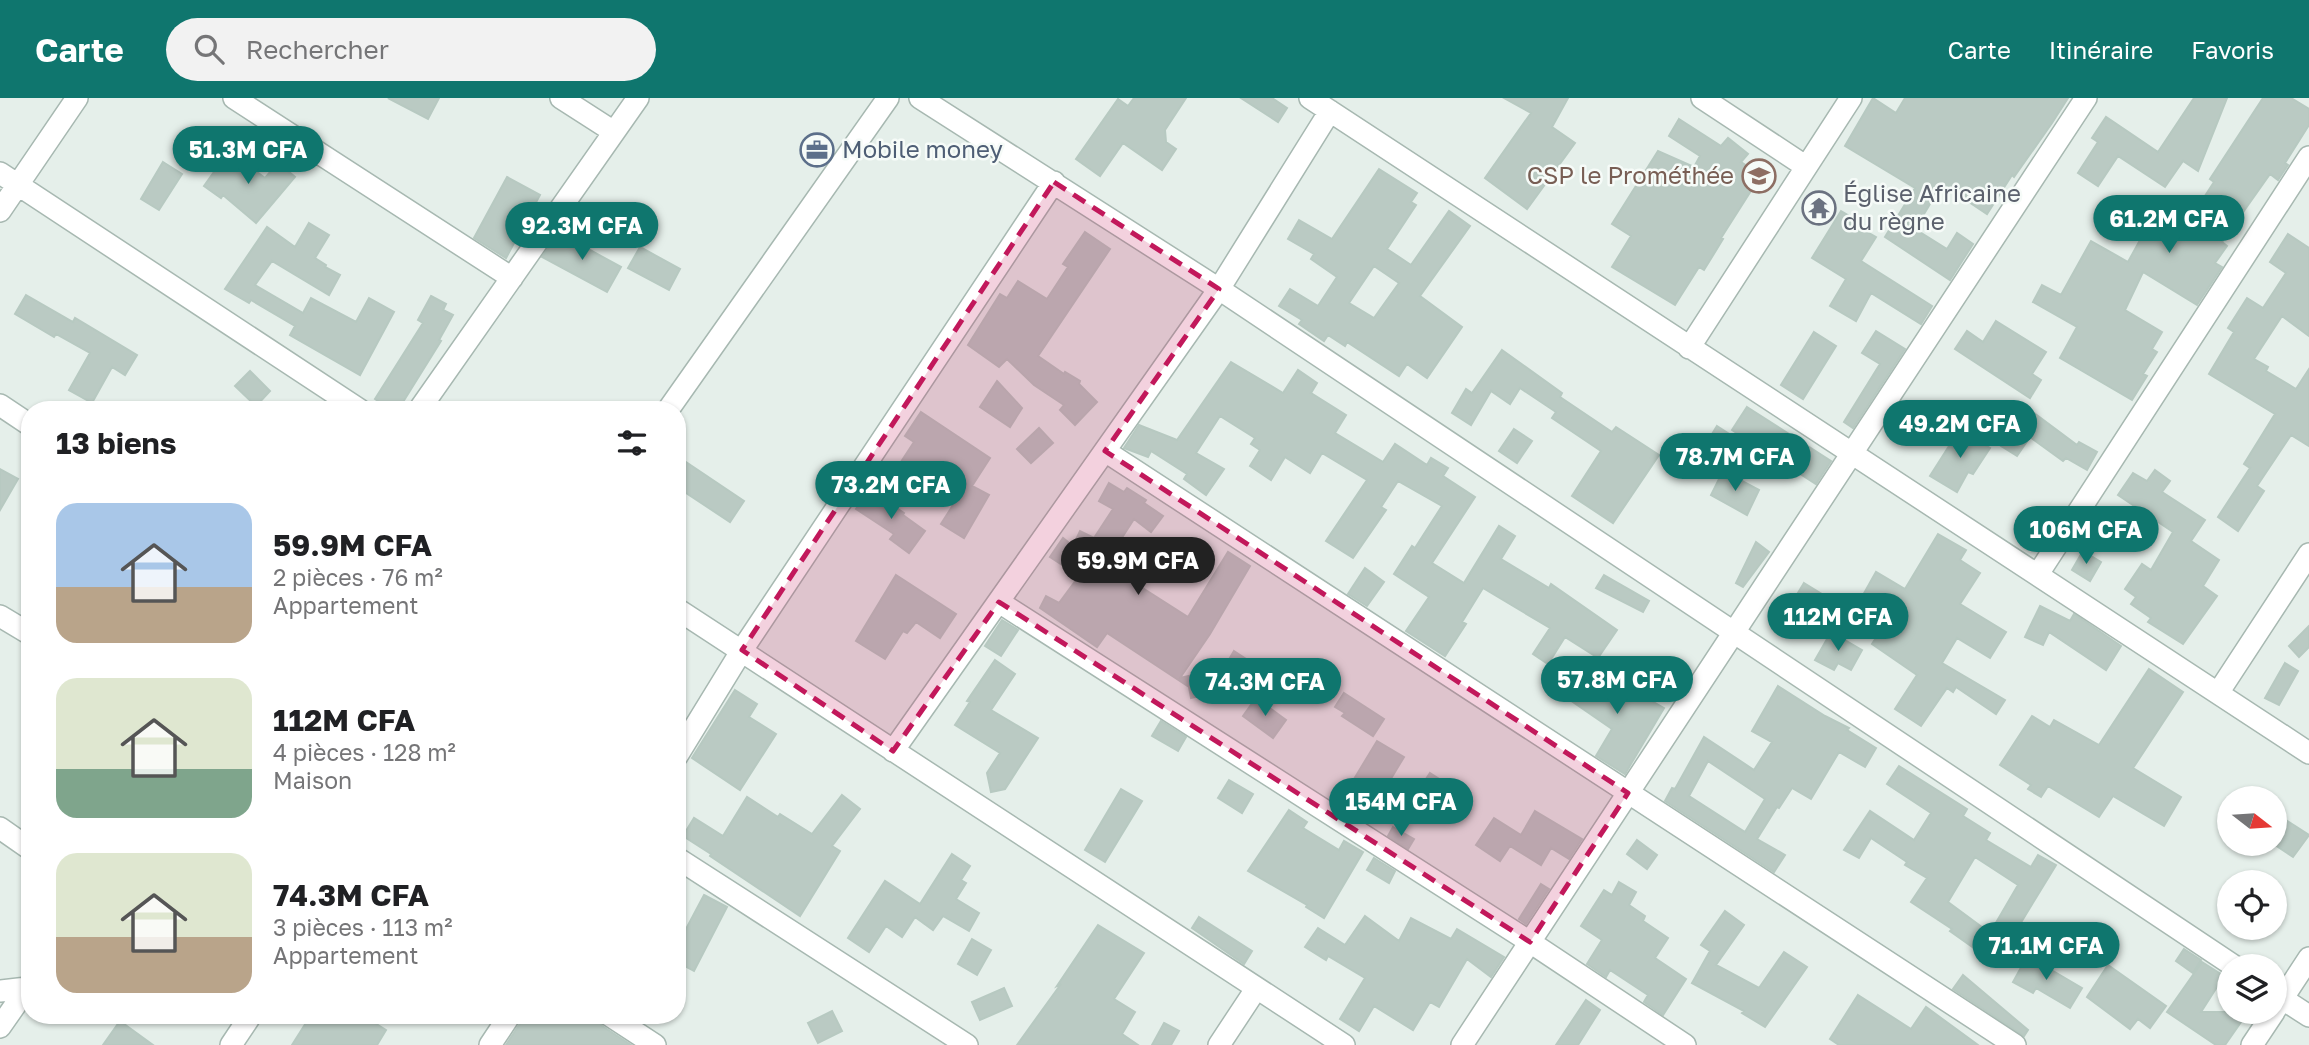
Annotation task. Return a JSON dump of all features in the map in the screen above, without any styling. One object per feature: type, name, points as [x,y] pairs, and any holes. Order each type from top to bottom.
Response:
[{"type":"street","points":[[0,211],[8,179],[77,98]]},
{"type":"street","points":[[234,98],[512,278]]},
{"type":"street","points":[[561,98],[614,132]]},
{"type":"street","points":[[425,401],[638,98]]},
{"type":"street","points":[[674,401],[888,98]]},
{"type":"street","points":[[920,98],[1219,289],[2217,955]]},
{"type":"street","points":[[1310,98],[2309,753]]},
{"type":"street","points":[[1702,98],[1805,166]]},
{"type":"street","points":[[1689,348],[1851,98]]},
{"type":"street","points":[[1462,1045],[2086,98]]},
{"type":"street","points":[[893,751],[1219,289],[1330,111]]},
{"type":"street","points":[[2038,574],[2309,157]]},
{"type":"street","points":[[8,179],[346,401]]},
{"type":"street","points":[[686,741],[742,650],[1054,182]]},
{"type":"street","points":[[0,405],[21,419]]},
{"type":"street","points":[[1105,451],[2015,1045]]},
{"type":"street","points":[[2218,693],[2309,554]]},
{"type":"street","points":[[999,601],[1530,942],[1685,1045]]},
{"type":"street","points":[[686,615],[1344,1045]]},
{"type":"street","points":[[0,616],[21,629]]},
{"type":"street","points":[[0,828],[21,843]]},
{"type":"street","points":[[686,864],[967,1045]]},
{"type":"street","points":[[2287,989],[2309,958]]},
{"type":"street","points":[[0,991],[21,987]]},
{"type":"street","points":[[1219,1045],[1256,989]]},
{"type":"street","points":[[0,1027],[21,996]]},
{"type":"street","points":[[2287,1007],[2309,1016]]},
{"type":"street","points":[[231,1045],[245,1024]]},
{"type":"street","points":[[490,1045],[504,1024]]},
{"type":"street","points":[[623,1024],[655,1045]]},
{"type":"street","points":[[2252,1045],[2264,1024]]},
{"type":"highlighted area","points":[[1054,182],[1219,289],[1105,451],[1628,793],[1530,942],[999,602],[893,751],[742,650]]},
{"type":"building","points":[[388,98],[439,98],[428,119]]},
{"type":"building","points":[[1134,98],[1186,98],[1165,130],[1166,142],[1176,149],[1162,170],[1123,143],[1100,176],[1076,159],[1118,99],[1128,106]]},
{"type":"building","points":[[1241,98],[1272,98],[1287,108],[1278,122]]},
{"type":"building","points":[[1504,98],[1568,98],[1552,127],[1575,143],[1527,209],[1485,178],[1531,113]]},
{"type":"building","points":[[1873,98],[1896,113],[1905,98],[2068,98],[1987,214],[1942,184],[1915,229],[1947,249],[1957,233],[1973,244],[1950,280],[1885,237],[1915,188],[1845,146]]},
{"type":"building","points":[[2194,98],[2227,98],[2198,171],[2183,161],[2165,187],[2118,156],[2098,186],[2078,173],[2098,142],[2092,138],[2106,117],[2158,152]]},
{"type":"building","points":[[2263,98],[2291,98],[2309,109],[2309,125],[2285,163],[2288,165],[2278,180],[2270,174],[2222,242],[2227,246],[2215,263],[2222,267],[2197,305],[2143,272],[2125,310],[2162,332],[2152,349],[2157,352],[2143,374],[2147,376],[2132,400],[2060,358],[2077,327],[2033,302],[2042,285],[2061,295],[2091,241],[2128,262],[2151,220],[2179,236],[2214,182],[2210,179]]},
{"type":"building","points":[[1679,119],[1721,146],[1728,138],[1748,154],[1741,162],[1761,175],[1704,270],[1699,267],[1675,305],[1612,267],[1631,236],[1612,224],[1658,151],[1694,167],[1700,156],[1669,136]]},
{"type":"building","points":[[229,151],[265,178],[278,163],[295,177],[256,223],[223,195],[221,198],[204,186]]},
{"type":"building","points":[[163,162],[182,174],[159,210],[141,199]]},
{"type":"building","points":[[1379,169],[1417,193],[1411,202],[1416,205],[1387,249],[1411,265],[1449,211],[1470,226],[1420,296],[1462,327],[1427,378],[1407,364],[1399,376],[1347,342],[1345,346],[1328,335],[1324,341],[1299,324],[1302,320],[1279,306],[1290,289],[1318,306],[1337,277],[1311,259],[1314,254],[1288,239],[1299,220],[1332,239]],"holes":[[[1374,266],[1399,283],[1374,318],[1349,303]]]},
{"type":"building","points":[[507,177],[540,195],[506,258],[474,238]]},
{"type":"building","points":[[1841,211],[1858,221],[1855,225],[1876,237],[1861,261],[1932,306],[1921,324],[1871,293],[1856,321],[1830,306],[1846,279],[1812,258]]},
{"type":"building","points":[[309,223],[329,235],[315,258],[340,275],[329,295],[272,261],[255,285],[303,313],[311,298],[356,322],[369,298],[394,312],[360,375],[290,335],[295,326],[251,300],[249,303],[225,289],[267,227],[295,247]]},
{"type":"building","points":[[1085,232],[1110,249],[1038,356],[1064,374],[1065,372],[1080,381],[1079,384],[1097,402],[1075,425],[1060,410],[1064,405],[1034,385],[1007,359],[999,367],[968,345],[1000,294],[1007,298],[1018,281],[1047,299],[1068,267],[1063,264]]},
{"type":"building","points":[[559,233],[621,267],[607,292],[542,257]]},
{"type":"building","points":[[2288,234],[2309,248],[2309,336],[2282,316],[2254,359],[2268,367],[2266,371],[2296,389],[2309,369],[2309,446],[2291,435],[2257,486],[2264,491],[2238,531],[2218,517],[2250,468],[2244,464],[2275,414],[2209,374],[2234,332],[2228,328],[2247,298],[2263,308],[2286,273],[2270,262]]},
{"type":"building","points":[[640,247],[680,269],[669,290],[628,268]]},
{"type":"building","points":[[26,295],[73,322],[75,318],[137,355],[125,375],[112,367],[93,401],[88,401],[69,390],[90,353],[56,334],[54,337],[15,314]]},
{"type":"building","points":[[431,296],[446,304],[443,310],[453,315],[439,340],[441,341],[404,401],[378,401],[375,399],[423,323],[418,320]]},
{"type":"building","points":[[1996,321],[2046,352],[2032,374],[2041,380],[2030,398],[1955,349],[1967,331],[1983,342]]},
{"type":"building","points":[[1876,331],[1905,349],[1853,428],[1844,422],[1880,364],[1862,353]]},
{"type":"building","points":[[1814,332],[1836,346],[1803,399],[1781,385]]},
{"type":"building","points":[[1502,350],[1562,393],[1560,397],[1612,432],[1616,427],[1659,455],[1613,523],[1572,496],[1601,451],[1552,418],[1556,412],[1520,388],[1510,404],[1491,391],[1471,425],[1452,413],[1466,389],[1472,393]]},
{"type":"building","points":[[1231,362],[1283,393],[1298,370],[1317,383],[1311,393],[1346,415],[1335,433],[1383,462],[1395,444],[1427,465],[1431,458],[1448,468],[1443,476],[1475,497],[1432,563],[1464,583],[1499,526],[1515,536],[1501,559],[1549,588],[1551,584],[1617,630],[1598,658],[1565,637],[1548,664],[1533,654],[1550,628],[1483,588],[1462,622],[1466,624],[1445,656],[1406,631],[1429,597],[1394,574],[1412,546],[1415,548],[1442,506],[1398,481],[1381,507],[1386,510],[1353,558],[1326,541],[1367,480],[1322,453],[1310,473],[1285,457],[1271,480],[1250,466],[1260,450],[1251,444],[1255,438],[1220,416],[1196,453],[1224,469],[1206,495],[1184,479],[1187,474],[1151,451],[1148,457],[1124,448],[1139,425],[1177,440]]},
{"type":"building","points":[[250,371],[270,391],[261,401],[251,401],[235,386]]},
{"type":"building","points":[[997,381],[1022,408],[1010,427],[980,407]]},
{"type":"building","points":[[1747,407],[1831,461],[1816,484],[1732,430]]},
{"type":"building","points":[[2026,407],[2077,445],[2079,442],[2097,452],[2087,470],[2066,458],[2063,461],[2030,437],[2017,456],[2001,446]]},
{"type":"building","points":[[921,412],[990,458],[972,486],[989,495],[964,538],[941,524],[955,502],[899,465],[914,442],[905,436]]},
{"type":"building","points":[[1717,426],[1734,437],[1720,460],[1703,449]]},
{"type":"building","points":[[1039,428],[1053,443],[1031,463],[1017,449]]},
{"type":"building","points":[[1514,429],[1532,441],[1517,463],[1499,451]]},
{"type":"building","points":[[1960,429],[1990,448],[1973,474],[1968,472],[1957,492],[1930,476]]},
{"type":"building","points":[[686,462],[744,501],[730,522],[686,493]]},
{"type":"building","points":[[0,469],[18,479],[0,510]]},
{"type":"building","points":[[2155,470],[2170,481],[2162,492],[2205,520],[2191,541],[2219,560],[2203,586],[2217,596],[2183,644],[2148,622],[2151,618],[2131,604],[2136,597],[2125,589],[2142,564],[2151,570],[2173,532],[2118,495],[2133,473],[2147,481]]},
{"type":"building","points":[[1723,471],[1759,490],[1747,515],[1711,495]]},
{"type":"building","points":[[1109,483],[1124,492],[1127,488],[1146,500],[1144,503],[1163,516],[1151,532],[1134,519],[1105,564],[1188,617],[1228,552],[1250,566],[1210,634],[1180,678],[1210,671],[1215,692],[1191,698],[1189,687],[1107,633],[1097,647],[1040,608],[1046,596],[1059,603],[1079,576],[1050,557],[1063,538],[1073,546],[1080,531],[1094,538],[1113,509],[1099,501]]},
{"type":"building","points":[[869,490],[904,513],[903,515],[925,531],[909,553],[890,539],[894,534],[856,509]]},
{"type":"building","points":[[1938,534],[1966,550],[1960,560],[1980,573],[1960,604],[2006,632],[1990,658],[1957,638],[1942,663],[2005,700],[1996,714],[1956,687],[1953,692],[1947,688],[1921,726],[1895,709],[1917,675],[1872,644],[1893,612],[1863,595],[1876,572],[1905,589]]},
{"type":"building","points":[[1756,542],[1769,552],[1743,587],[1736,583]]},
{"type":"building","points":[[2083,551],[2101,562],[2090,581],[2072,570]]},
{"type":"building","points":[[1365,568],[1384,582],[1367,606],[1348,594]]},
{"type":"building","points":[[896,575],[956,614],[940,638],[916,622],[907,633],[903,631],[885,659],[856,641]]},
{"type":"building","points":[[1604,575],[1649,601],[1643,612],[1596,588]]},
{"type":"building","points":[[1804,583],[1848,610],[1838,625],[1795,598]]},
{"type":"building","points":[[2040,606],[2070,621],[2074,614],[2121,646],[2106,670],[2049,632],[2043,645],[2025,637]]},
{"type":"building","points":[[1002,620],[1018,630],[1001,656],[985,646]]},
{"type":"building","points":[[2309,626],[2309,647],[2299,657],[2289,646]]},
{"type":"building","points":[[1831,632],[1862,650],[1851,670],[1838,663],[1834,670],[1815,660]]},
{"type":"building","points":[[1234,651],[1266,672],[1252,695],[1220,675]]},
{"type":"building","points":[[995,660],[1015,674],[991,710],[1038,738],[1005,789],[991,792],[987,773],[1000,753],[955,725],[970,702],[967,701]]},
{"type":"building","points":[[2285,663],[2298,671],[2279,705],[2265,698]]},
{"type":"building","points":[[1595,664],[1616,678],[1615,680],[1664,708],[1625,774],[1596,756],[1612,729],[1570,700]]},
{"type":"building","points":[[2149,669],[2183,692],[2133,768],[2181,797],[2164,826],[2113,796],[2099,817],[2048,786],[2041,797],[2028,789],[2031,785],[2000,765],[2032,716],[2050,727],[2054,720],[2099,745]]},
{"type":"building","points":[[1778,686],[1849,728],[1847,730],[1876,748],[1865,767],[1839,752],[1811,799],[1792,788],[1757,839],[1785,855],[1774,872],[1665,801],[1672,788],[1675,789],[1704,737],[1754,770],[1772,742],[1752,731]],"holes":[[[1708,761],[1765,799],[1745,832],[1689,796]]]},
{"type":"building","points":[[735,690],[757,704],[749,717],[776,734],[740,790],[692,758]]},
{"type":"building","points":[[1344,693],[1384,719],[1373,736],[1342,716],[1345,713],[1335,707]]},
{"type":"building","points":[[1256,698],[1286,720],[1273,738],[1243,716]]},
{"type":"building","points":[[1161,721],[1186,737],[1178,751],[1152,736]]},
{"type":"building","points":[[1377,741],[1404,757],[1366,820],[1339,804]]},
{"type":"building","points":[[1899,766],[1967,809],[1963,816],[1990,833],[1986,840],[2031,867],[2038,855],[2056,865],[2006,947],[1998,942],[1988,958],[1950,931],[1952,929],[1911,902],[1927,878],[1905,865],[1907,862],[1871,838],[1859,858],[1844,850],[1870,811],[1914,840],[1931,813],[1887,784]],"holes":[[[1975,857],[2018,885],[1990,933],[1948,902]]]},
{"type":"building","points":[[1430,773],[1444,782],[1425,811],[1411,802]]},
{"type":"building","points":[[1229,780],[1253,794],[1242,813],[1218,798]]},
{"type":"building","points":[[1121,789],[1142,801],[1105,862],[1085,850]]},
{"type":"building","points":[[842,795],[860,809],[832,846],[840,851],[800,916],[686,838],[686,831],[694,818],[723,836],[747,797],[812,834]]},
{"type":"building","points":[[1289,810],[1307,822],[1303,828],[1339,850],[1344,841],[1363,852],[1324,918],[1306,907],[1307,905],[1248,871]]},
{"type":"building","points":[[1535,811],[1582,839],[1569,859],[1551,848],[1541,865],[1510,846],[1500,861],[1476,845],[1494,818],[1521,835]]},
{"type":"building","points":[[2287,821],[2309,835],[2293,857],[2287,853]]},
{"type":"building","points":[[1393,827],[1414,839],[1408,849],[1388,836]]},
{"type":"building","points":[[1637,840],[1657,855],[1647,869],[1627,854]]},
{"type":"building","points":[[952,854],[970,866],[961,880],[966,883],[956,899],[979,913],[969,931],[943,916],[933,930],[915,917],[902,937],[886,926],[869,952],[848,938],[885,881],[920,904]]},
{"type":"building","points":[[1374,858],[1395,871],[1389,883],[1367,870]]},
{"type":"building","points":[[1619,882],[1636,892],[1629,905],[1645,916],[1643,921],[1668,938],[1655,958],[1686,979],[1663,1015],[1644,1002],[1648,995],[1610,970],[1606,977],[1587,964],[1602,940],[1581,926],[1604,890],[1612,895]]},
{"type":"building","points":[[1541,884],[1549,889],[1526,924],[1519,919]]},
{"type":"building","points":[[704,895],[727,907],[694,971],[686,967],[686,929]]},
{"type":"building","points":[[1725,911],[1744,925],[1716,965],[1759,988],[1784,952],[1807,967],[1765,1027],[1742,1013],[1744,1011],[1692,983],[1710,951],[1701,945]]},
{"type":"building","points":[[1365,916],[1399,941],[1411,918],[1451,939],[1457,929],[1504,957],[1491,977],[1467,959],[1439,1007],[1430,1002],[1413,1030],[1374,1006],[1359,1031],[1340,1019],[1365,978],[1328,956],[1326,960],[1305,947],[1318,928],[1345,945]]},
{"type":"building","points":[[1199,917],[1252,951],[1244,964],[1192,928]]},
{"type":"building","points":[[1098,925],[1144,953],[1114,999],[1135,1012],[1122,1034],[1138,1045],[1017,1045],[1061,984],[1057,986]]},
{"type":"building","points":[[972,939],[991,950],[977,975],[958,964]]},
{"type":"building","points":[[2184,949],[2201,960],[2193,973],[2176,961]]},
{"type":"building","points":[[2029,953],[2082,988],[2070,1008],[2036,988],[2033,993],[2013,982]]},
{"type":"building","points":[[2202,962],[2217,972],[2217,987],[2201,1012],[2217,1012],[2217,1024],[2240,1024],[2225,1045],[2216,1045],[2167,1012]]},
{"type":"building","points":[[2108,965],[2166,1006],[2150,1028],[2138,1019],[2130,1029],[2087,997]]},
{"type":"building","points":[[1963,975],[2028,1030],[2024,1036],[1953,989]]},
{"type":"building","points":[[1004,988],[1012,1006],[980,1020],[972,1002]]},
{"type":"building","points":[[1858,995],[1911,1029],[1926,1007],[1978,1045],[1839,1045],[1830,1039]]},
{"type":"building","points":[[1586,1000],[1600,1010],[1578,1045],[1556,1045]]},
{"type":"building","points":[[832,1011],[842,1031],[818,1043],[808,1023]]},
{"type":"building","points":[[1164,1023],[1179,1031],[1171,1045],[1152,1045]]},
{"type":"building","points":[[118,1024],[124,1024],[153,1045],[103,1045]]},
{"type":"building","points":[[305,1024],[376,1024],[386,1030],[377,1045],[292,1045]]},
{"type":"building","points":[[520,1024],[601,1024],[631,1045],[506,1045]]},
{"type":"place","name":"Mobile money","points":[[817,150]]},
{"type":"place","name":"CSP le Prométhée","points":[[1759,176]]},
{"type":"place","name":"Église Africaine du règne","points":[[1819,208]]}]
